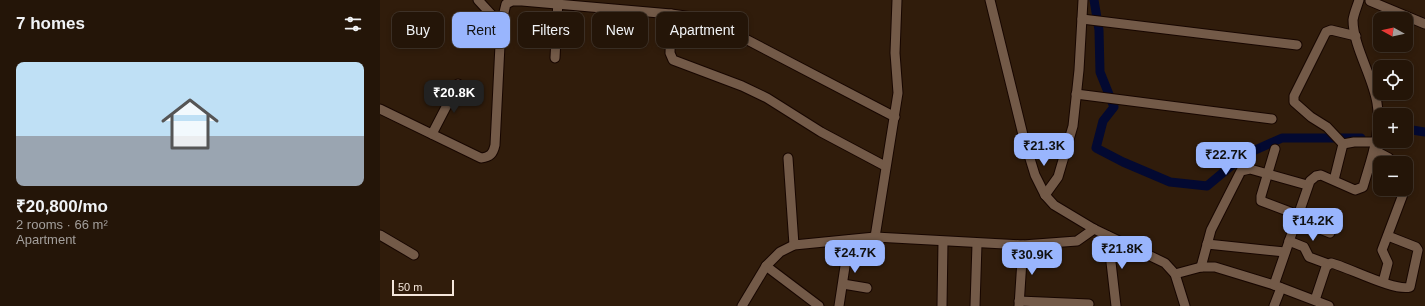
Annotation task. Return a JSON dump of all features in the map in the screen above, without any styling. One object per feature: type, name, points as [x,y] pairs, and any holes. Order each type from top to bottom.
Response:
[{"type":"street","points":[[478,0],[489,12]]},
{"type":"street","points":[[875,237],[885,166],[895,117],[898,93],[895,53],[897,0]]},
{"type":"street","points":[[990,0],[1024,139],[1035,175],[1045,195],[1054,205],[1094,229],[1165,263],[1175,274],[1185,306]]},
{"type":"street","points":[[1045,195],[1058,177],[1073,126],[1083,0]]},
{"type":"street","points":[[1360,0],[1353,20],[1356,36],[1377,101],[1377,108]]},
{"type":"street","points":[[503,12],[506,4],[512,1],[558,2],[656,12]]},
{"type":"street","points":[[1370,1],[1424,21]]},
{"type":"street","points":[[555,58],[558,2]]},
{"type":"street","points":[[1082,19],[1297,45]]},
{"type":"street","points":[[1356,36],[1331,30],[1326,32],[1294,96],[1294,102],[1327,127],[1342,143],[1354,142],[1373,146]]},
{"type":"street","points":[[748,40],[895,117]]},
{"type":"street","points":[[380,109],[481,158],[488,158],[493,153],[495,145],[500,48]]},
{"type":"street","points":[[670,48],[673,60],[742,86],[767,98],[821,132],[885,166]]},
{"type":"street","points":[[432,134],[458,84]]},
{"type":"street","points":[[1076,94],[1272,119]]},
{"type":"street","points":[[1334,180],[1342,143]]},
{"type":"street","points":[[1276,148],[1267,174],[1261,201],[1330,233]]},
{"type":"street","points":[[1274,306],[1285,252],[1307,185],[1316,176],[1321,175],[1355,190],[1359,190],[1363,186],[1374,148]]},
{"type":"street","points":[[1377,148],[1387,156]]},
{"type":"street","points":[[788,158],[794,245]]},
{"type":"street","points":[[1201,267],[1211,230],[1240,171],[1250,169],[1307,185]]},
{"type":"street","points":[[1383,282],[1388,263],[1382,250],[1402,196]]},
{"type":"street","points":[[742,306],[766,266],[780,252],[794,245],[875,237],[1024,246],[1077,241],[1094,229]]},
{"type":"street","points":[[380,235],[414,255]]},
{"type":"street","points":[[1108,236],[1116,306]]},
{"type":"street","points":[[1289,241],[1304,247],[1309,257],[1328,264],[1334,263],[1383,282],[1404,288],[1410,286],[1418,253],[1416,247],[1388,236]]},
{"type":"street","points":[[839,306],[848,240]]},
{"type":"street","points":[[942,306],[943,242]]},
{"type":"street","points":[[975,306],[977,244]]},
{"type":"street","points":[[1207,244],[1285,252]]},
{"type":"street","points":[[1024,246],[1019,304],[1089,304]]},
{"type":"street","points":[[1314,300],[1328,264]]},
{"type":"street","points":[[766,266],[813,304]]},
{"type":"street","points":[[1175,274],[1201,267],[1215,267],[1329,306]]},
{"type":"street","points":[[843,284],[867,288]]},
{"type":"waterway","points":[[1094,0],[1099,30],[1100,72],[1114,107],[1103,121],[1096,148],[1123,162],[1170,182],[1207,186],[1244,155],[1282,138],[1361,138]]},
{"type":"waterway","points":[[1413,130],[1425,132]]}]
